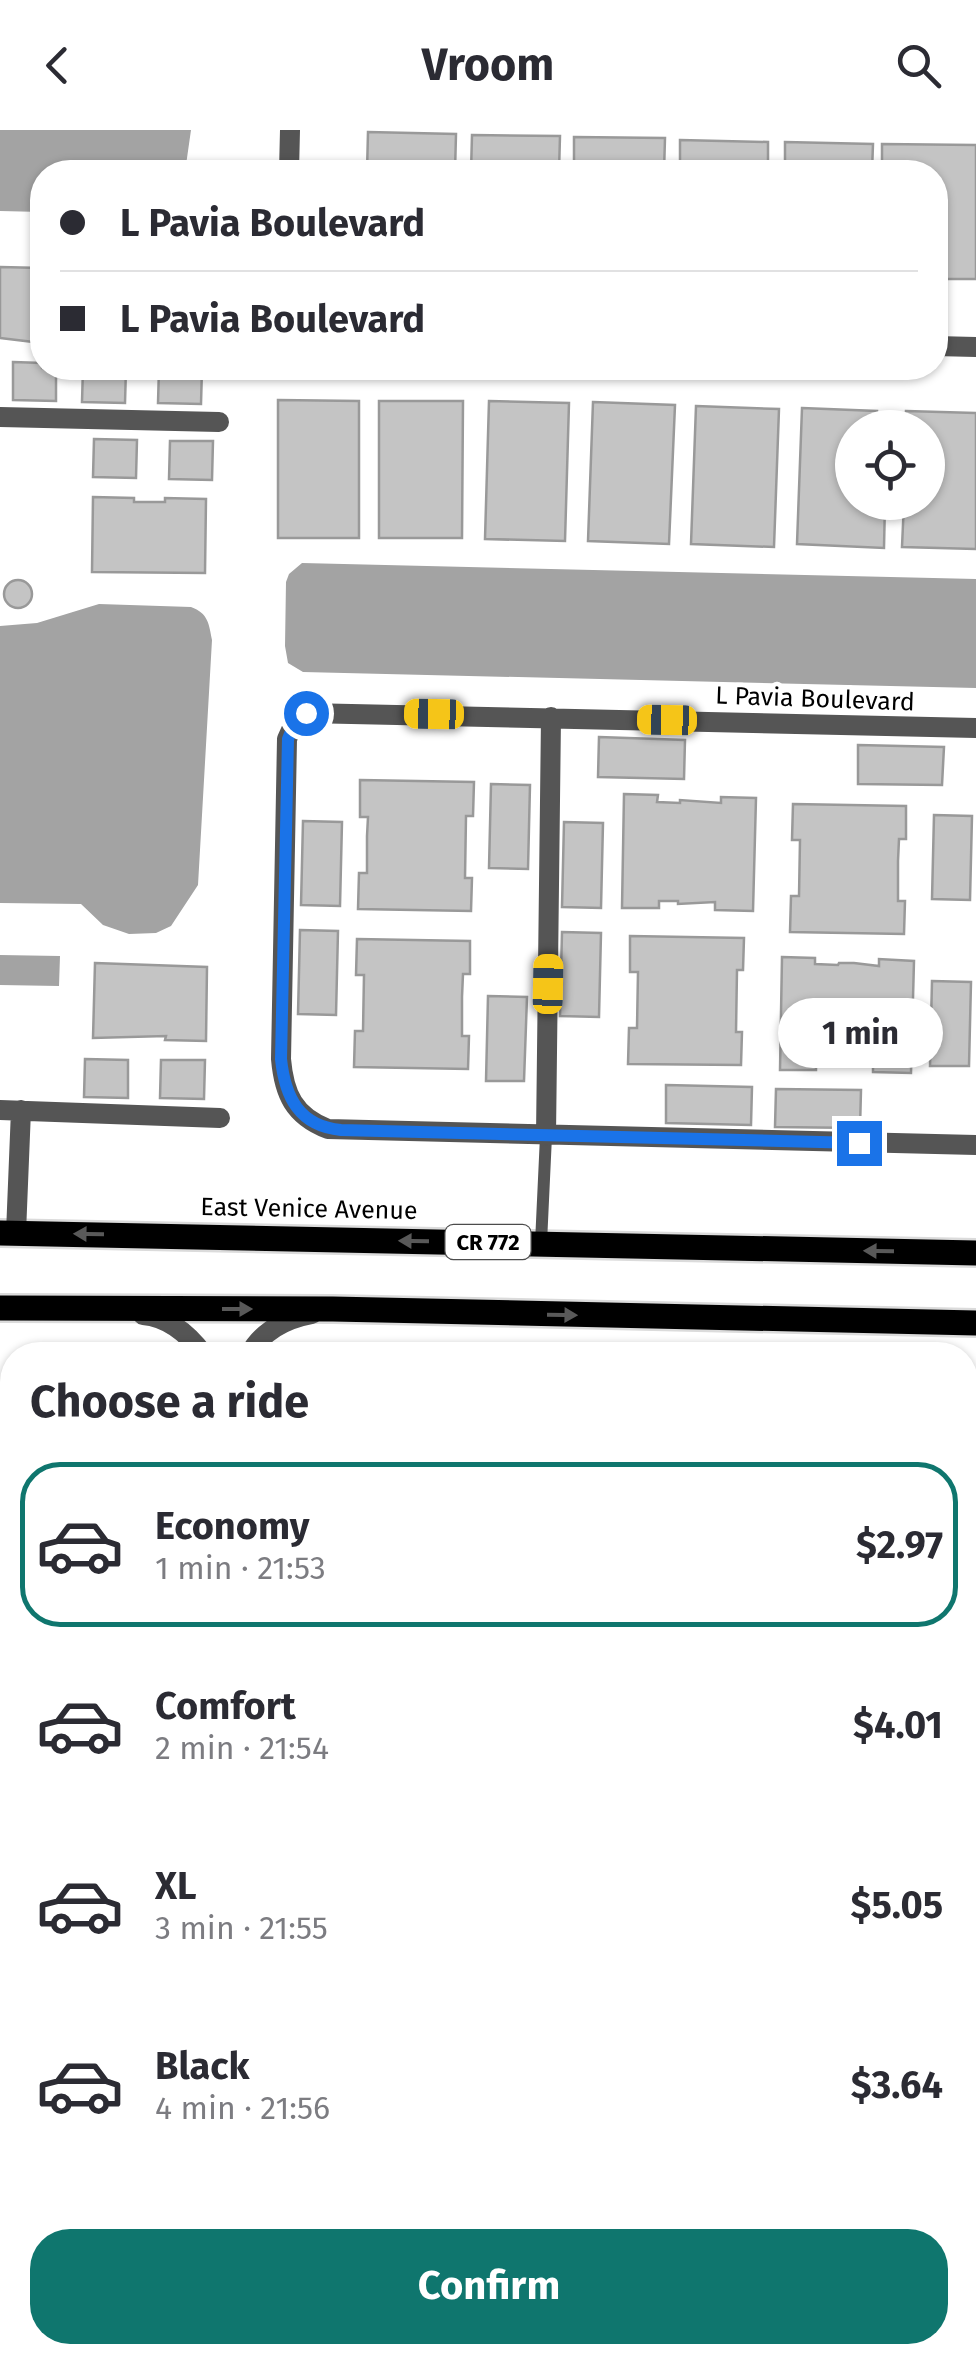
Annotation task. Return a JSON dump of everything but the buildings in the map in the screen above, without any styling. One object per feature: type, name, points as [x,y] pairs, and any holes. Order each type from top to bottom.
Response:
[{"type":"main road","name":"East Venice Avenue","points":[[8,1233],[976,1253]]},
{"type":"main road","points":[[0,1308],[333,1309],[976,1323]]},
{"type":"street","points":[[289,160],[290,130]]},
{"type":"street","points":[[948,346],[976,347]]},
{"type":"street","points":[[0,418],[220,422]]},
{"type":"street","name":"L Pavia Boulevard","points":[[976,728],[317,711],[296,719],[288,739],[281,1059],[283,1078],[294,1106],[303,1116],[328,1129],[976,1145]]},
{"type":"street","points":[[546,1136],[551,716]]},
{"type":"street","points":[[8,1233],[10,1110],[220,1118]]},
{"type":"street","points":[[257,1342],[284,1322],[333,1309]]},
{"type":"street","points":[[76,1310],[155,1316],[194,1342]]},
{"type":"lane","points":[[542,1243],[546,1136]]},
{"type":"shaded area","points":[[0,130],[191,130],[187,160],[30,160],[30,212],[0,211]]},
{"type":"shaded area","points":[[302,563],[976,579],[976,688],[303,672],[288,663],[285,646],[286,582]]},
{"type":"shaded area","points":[[99,604],[191,607],[204,616],[212,640],[198,885],[171,926],[156,933],[129,934],[103,925],[81,904],[0,903],[0,626],[37,623]]},
{"type":"shaded area","points":[[0,955],[60,956],[59,986],[0,985]]},
{"type":"route","points":[[306,713],[296,719],[288,739],[281,1059],[287,1094],[303,1116],[314,1124],[341,1130],[859,1143]]}]
